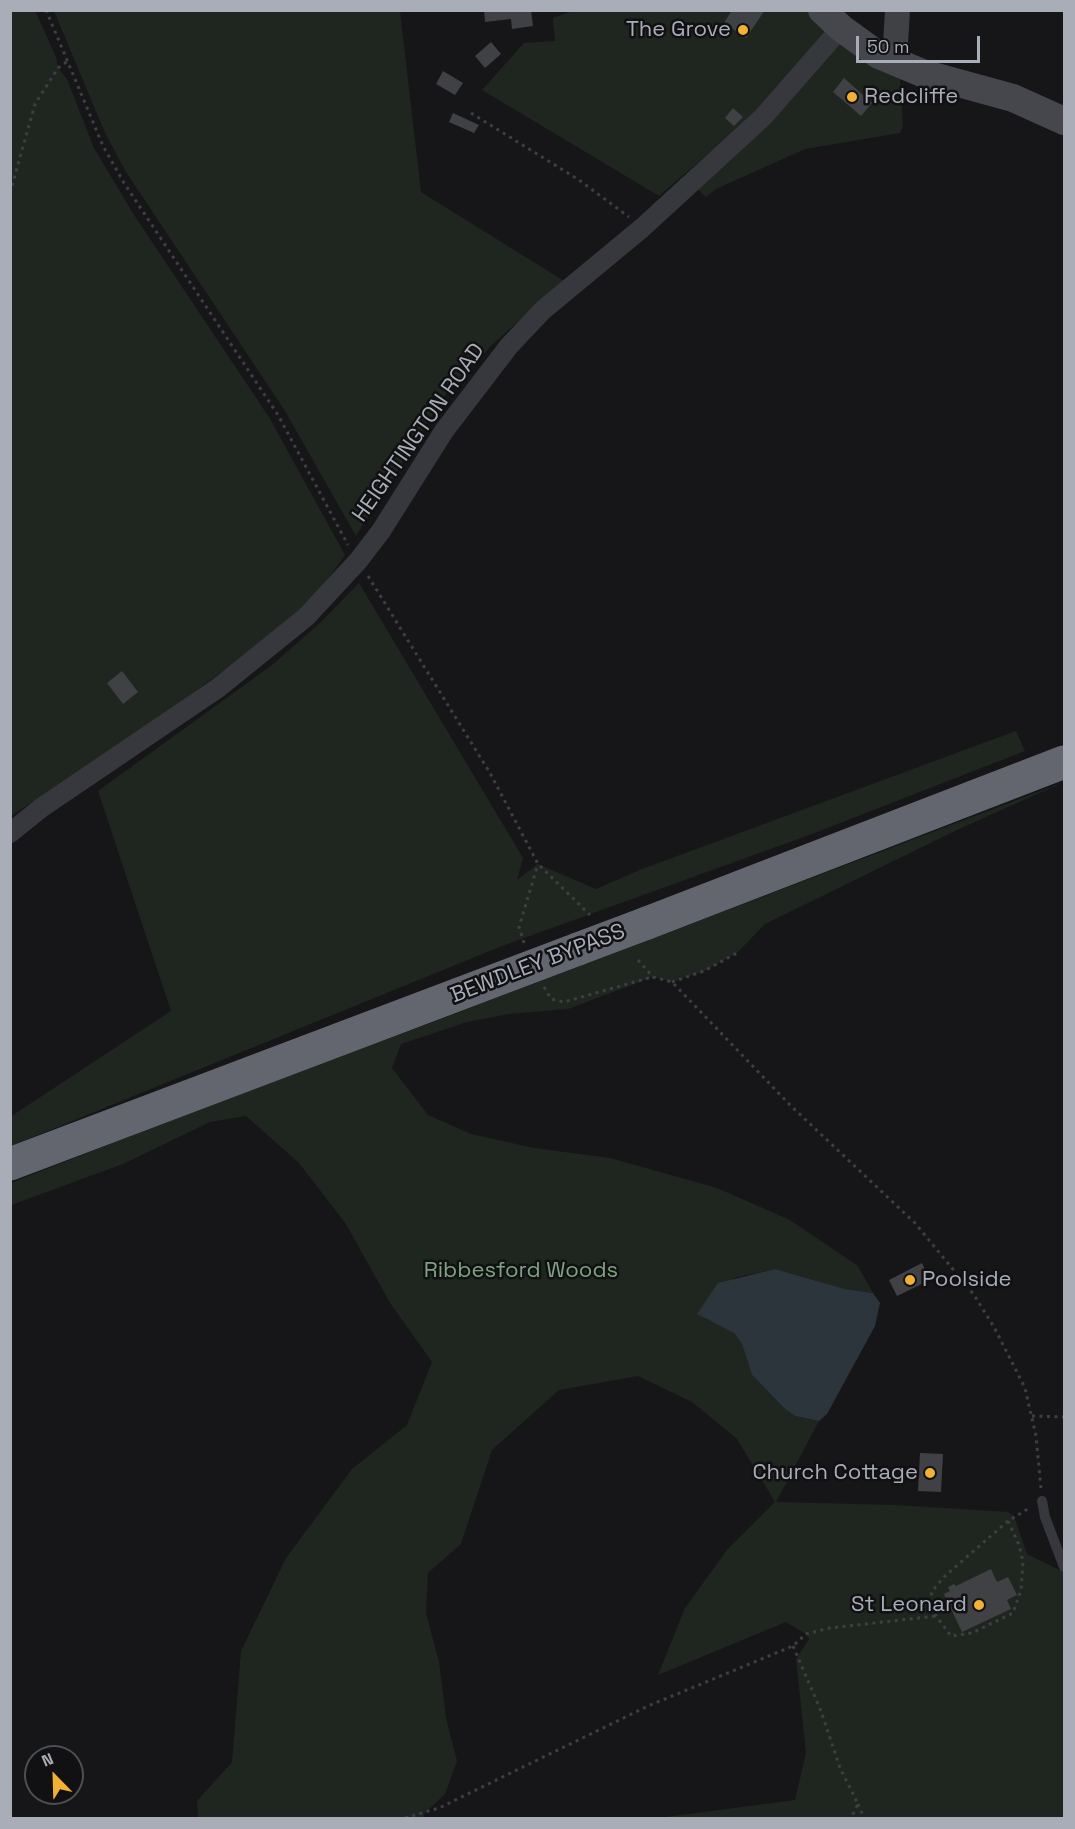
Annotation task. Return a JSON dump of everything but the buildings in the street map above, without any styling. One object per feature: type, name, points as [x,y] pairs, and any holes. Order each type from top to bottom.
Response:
[{"type":"highway","name":"BEWDLEY BYPASS","points":[[10,1164],[1065,762]]},
{"type":"main road","points":[[831,19],[877,54],[922,73],[1013,98],[1065,121]]},
{"type":"street","name":"HEIGHTINGTON ROAD","points":[[10,833],[41,808],[161,728],[251,662],[306,617],[358,561],[381,531],[444,431],[509,346],[543,310],[642,228],[763,117],[831,19]]},
{"type":"lane","points":[[1042,1501],[1045,1517],[1065,1567]]},
{"type":"path","points":[[46,10],[103,146],[124,183],[278,415],[358,561],[490,773],[538,864],[590,915]]},
{"type":"path","points":[[10,193],[35,104],[58,68],[68,61]]},
{"type":"path","points":[[471,113],[579,180],[642,228]]},
{"type":"path","points":[[538,864],[519,927],[532,967],[551,999],[564,1002],[653,977],[672,982],[790,1105],[935,1246],[974,1295],[994,1327],[1025,1388],[1032,1416],[1042,1501],[1008,1521],[945,1576],[932,1591],[930,1600],[936,1616],[948,1634],[954,1637],[972,1633],[1013,1613],[1021,1590],[1023,1562],[1019,1545],[1008,1521]]},
{"type":"path","points":[[672,982],[704,971],[737,953]]},
{"type":"path","points":[[638,960],[653,977]]},
{"type":"path","points":[[1032,1416],[1065,1417]]},
{"type":"path","points":[[405,1818],[439,1808],[648,1706],[793,1646],[806,1634],[830,1628],[936,1616]]},
{"type":"path","points":[[793,1646],[821,1711],[840,1768],[864,1818]]},
{"type":"path","points":[[851,1818],[858,1804]]},
{"type":"green space","points":[[35,10],[56,57],[58,68],[67,79],[94,148],[134,215],[269,417],[345,555],[325,583],[296,614],[268,638],[152,723],[11,816],[10,11]]},
{"type":"green space","points":[[54,11],[400,11],[421,192],[564,281],[495,342],[447,392],[356,536],[285,411],[126,172],[105,133]]},
{"type":"green space","points":[[573,11],[817,11],[832,26],[746,121],[659,196],[482,90],[524,43],[555,41],[553,18]]},
{"type":"green space","points":[[840,44],[900,77],[903,126],[900,133],[805,149],[716,189],[706,197],[695,187]]},
{"type":"green space","points":[[359,583],[523,858],[517,880],[538,864],[596,889],[642,869],[1016,731],[1025,751],[812,834],[502,946],[11,1146],[10,1117],[171,1011],[98,791],[272,665],[320,623]]},
{"type":"green space","name":"Ribbesford Woods","points":[[1064,782],[957,830],[765,924],[737,953],[704,971],[672,982],[653,977],[568,1009],[508,1014],[467,1022],[401,1044],[392,1068],[428,1115],[471,1134],[534,1148],[610,1158],[717,1188],[790,1220],[858,1266],[873,1293],[845,1289],[775,1269],[734,1278],[705,1319],[726,1326],[734,1333],[742,1344],[752,1375],[786,1410],[795,1416],[819,1421],[776,1502],[896,1505],[1008,1512],[1014,1516],[1027,1554],[1064,1572],[1064,1818],[658,1818],[795,1800],[806,1753],[796,1659],[809,1639],[806,1634],[786,1622],[658,1675],[685,1608],[727,1550],[775,1502],[737,1439],[692,1402],[638,1376],[559,1390],[492,1450],[461,1544],[428,1573],[426,1613],[439,1662],[446,1718],[457,1761],[445,1794],[424,1814],[424,1818],[198,1818],[197,1801],[232,1762],[241,1651],[286,1558],[352,1469],[407,1425],[432,1362],[390,1303],[346,1224],[299,1163],[246,1116],[210,1122],[123,1164],[11,1205],[11,1183],[244,1091],[428,1024]]},
{"type":"shaded area","points":[[775,1269],[845,1289],[873,1293],[880,1303],[875,1326],[827,1414],[819,1421],[795,1416],[786,1410],[752,1375],[742,1344],[734,1333],[697,1314],[718,1283]]},
{"type":"place","name":"The Grove","points":[[743,30]]},
{"type":"place","name":"Redcliffe","points":[[852,97]]},
{"type":"place","name":"Poolside","points":[[910,1280]]},
{"type":"place","name":"Church Cottage","points":[[930,1473]]},
{"type":"place","name":"St Leonard","points":[[979,1605]]}]
